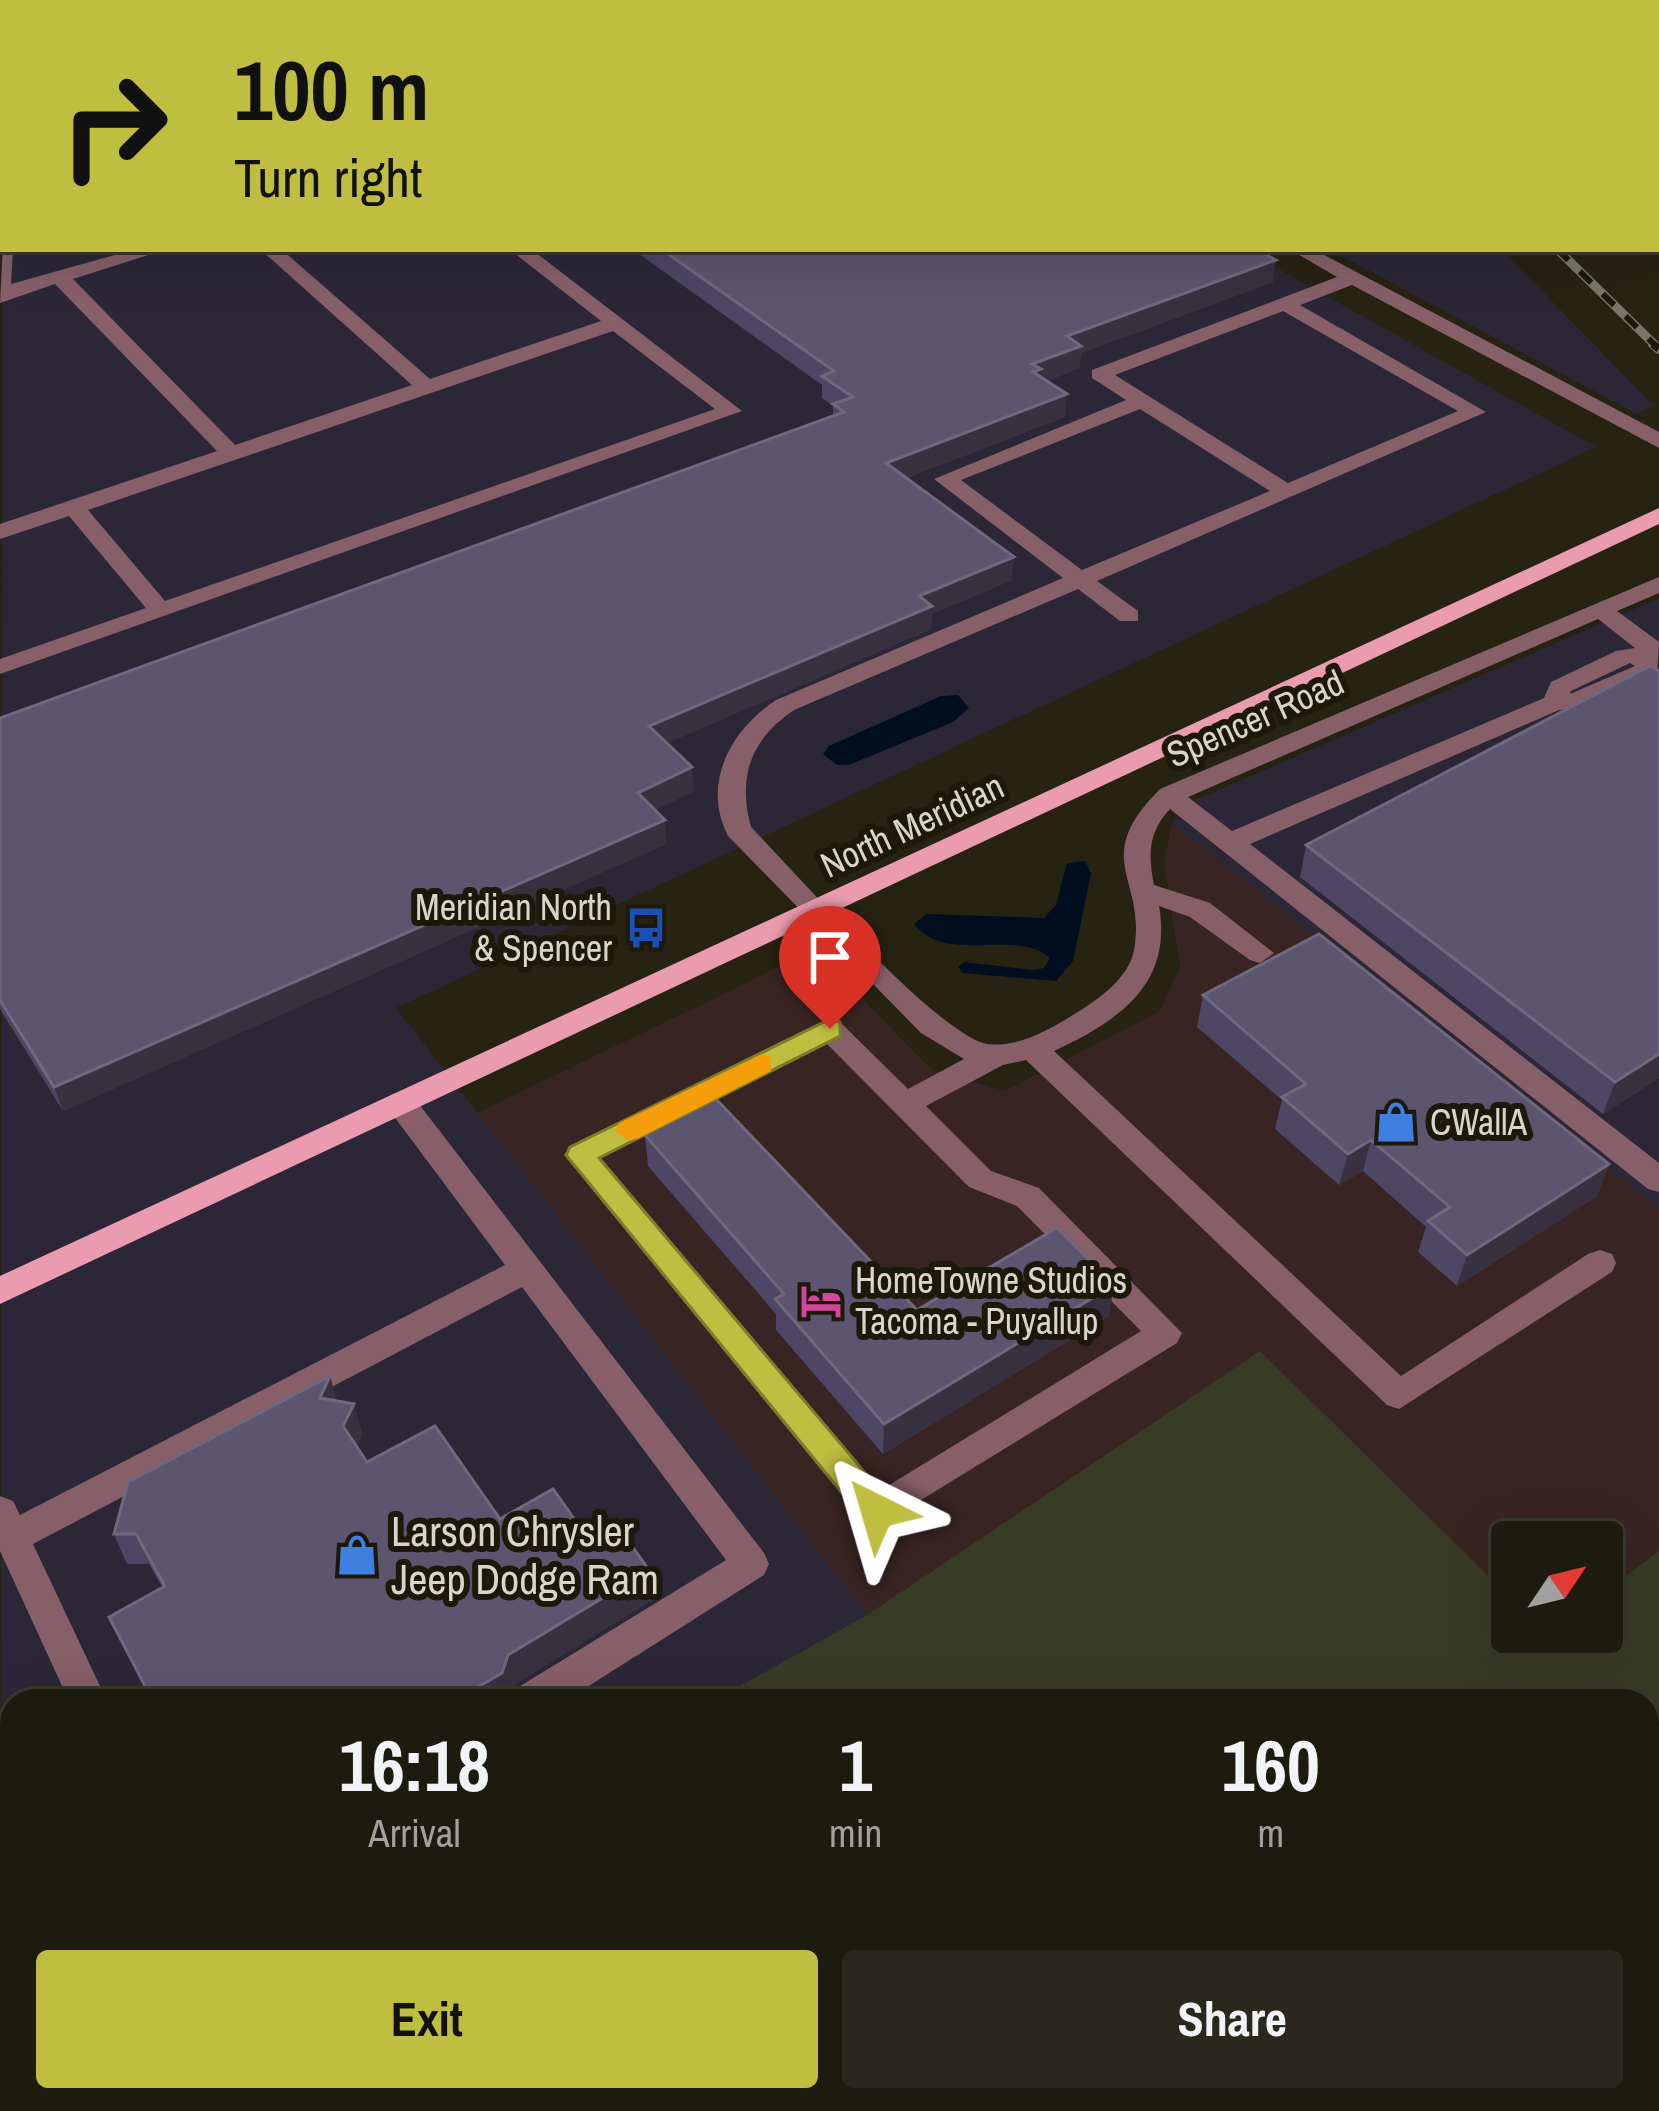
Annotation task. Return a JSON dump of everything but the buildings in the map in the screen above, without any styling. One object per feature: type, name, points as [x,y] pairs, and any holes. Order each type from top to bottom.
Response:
[{"type":"main road","name":"North Meridian","points":[[0,1291],[1659,515]]},
{"type":"street","points":[[3,252],[2,295],[148,252]]},
{"type":"street","points":[[273,252],[426,387]]},
{"type":"street","points":[[0,668],[731,411],[523,252]]},
{"type":"street","points":[[1305,252],[1659,441]]},
{"type":"street","points":[[60,277],[231,453]]},
{"type":"street","points":[[1287,492],[1099,374],[1353,278]]},
{"type":"street","points":[[997,1055],[961,1047],[931,1026],[739,830],[729,787],[746,737],[785,705],[1475,412],[1284,304]]},
{"type":"street","points":[[0,497],[9,529],[616,323]]},
{"type":"street","points":[[1129,616],[945,479],[1142,400]]},
{"type":"street","points":[[73,506],[161,611]]},
{"type":"street","name":"Spencer Road","points":[[905,1104],[997,1055],[1033,1048],[1114,1003],[1138,976],[1149,950],[1140,890],[1139,826],[1169,795],[1659,584]]},
{"type":"street","points":[[1229,842],[1555,702],[1582,702],[1648,669],[1649,650],[1641,636],[1599,609]]},
{"type":"street","points":[[1169,795],[1659,1180]]},
{"type":"street","points":[[1140,890],[1200,910],[1260,953]]},
{"type":"street","points":[[830,1029],[905,1104],[980,1179],[1028,1197],[1165,1333],[877,1511],[580,1155],[830,1029]]},
{"type":"street","points":[[1033,1048],[1399,1395],[1600,1263]]},
{"type":"street","points":[[401,1102],[751,1564],[550,1689]]},
{"type":"street","points":[[82,1689],[6,1525],[527,1269]]},
{"type":"shaded area","points":[[3,252],[1248,252],[1596,447],[396,1008],[867,1615],[734,1689],[1,1689]]},
{"type":"shaded area","points":[[1335,252],[1504,252],[1654,406],[1637,414]]},
{"type":"shaded area","points":[[1659,598],[1659,1208],[1172,823],[1196,800]]},
{"type":"shaded area","points":[[1172,823],[1659,1208],[1659,1551],[1623,1578],[1623,1521],[1491,1521],[1491,1578],[1260,1352],[867,1615],[477,1113],[785,964],[836,972],[932,1070],[1005,1091],[1160,1011],[1180,967],[1164,862]]},
{"type":"green space","points":[[1260,1351],[1491,1578],[1491,1653],[1623,1653],[1623,1578],[1659,1551],[1659,1689],[734,1689],[867,1615]]},
{"type":"water","points":[[958,695],[969,708],[953,722],[849,765],[837,765],[823,754],[829,746],[941,696]]},
{"type":"water","points":[[1085,861],[1091,873],[1073,961],[1056,981],[963,973],[958,967],[964,962],[1034,970],[1044,968],[1050,958],[1019,946],[944,943],[914,924],[926,914],[1044,918],[1056,905],[1067,863]]},
{"type":"railway","points":[[1560,252],[1657,347]]},
{"type":"railway","points":[[1653,344],[1659,349]]},
{"type":"slow traffic","points":[[629,1131],[762,1064]]},
{"type":"place","name":"Meridian North & Spencer","points":[[646,928]]},
{"type":"place","name":"CWallA","points":[[1396,1122]]},
{"type":"place","name":"HomeTowne Studios Tacoma - Puyallup","points":[[821,1301]]},
{"type":"place","name":"Larson Chrysler Jeep Dodge Ram","points":[[357,1555]]},
{"type":"route","points":[[830,1029],[580,1155],[877,1511]]}]
